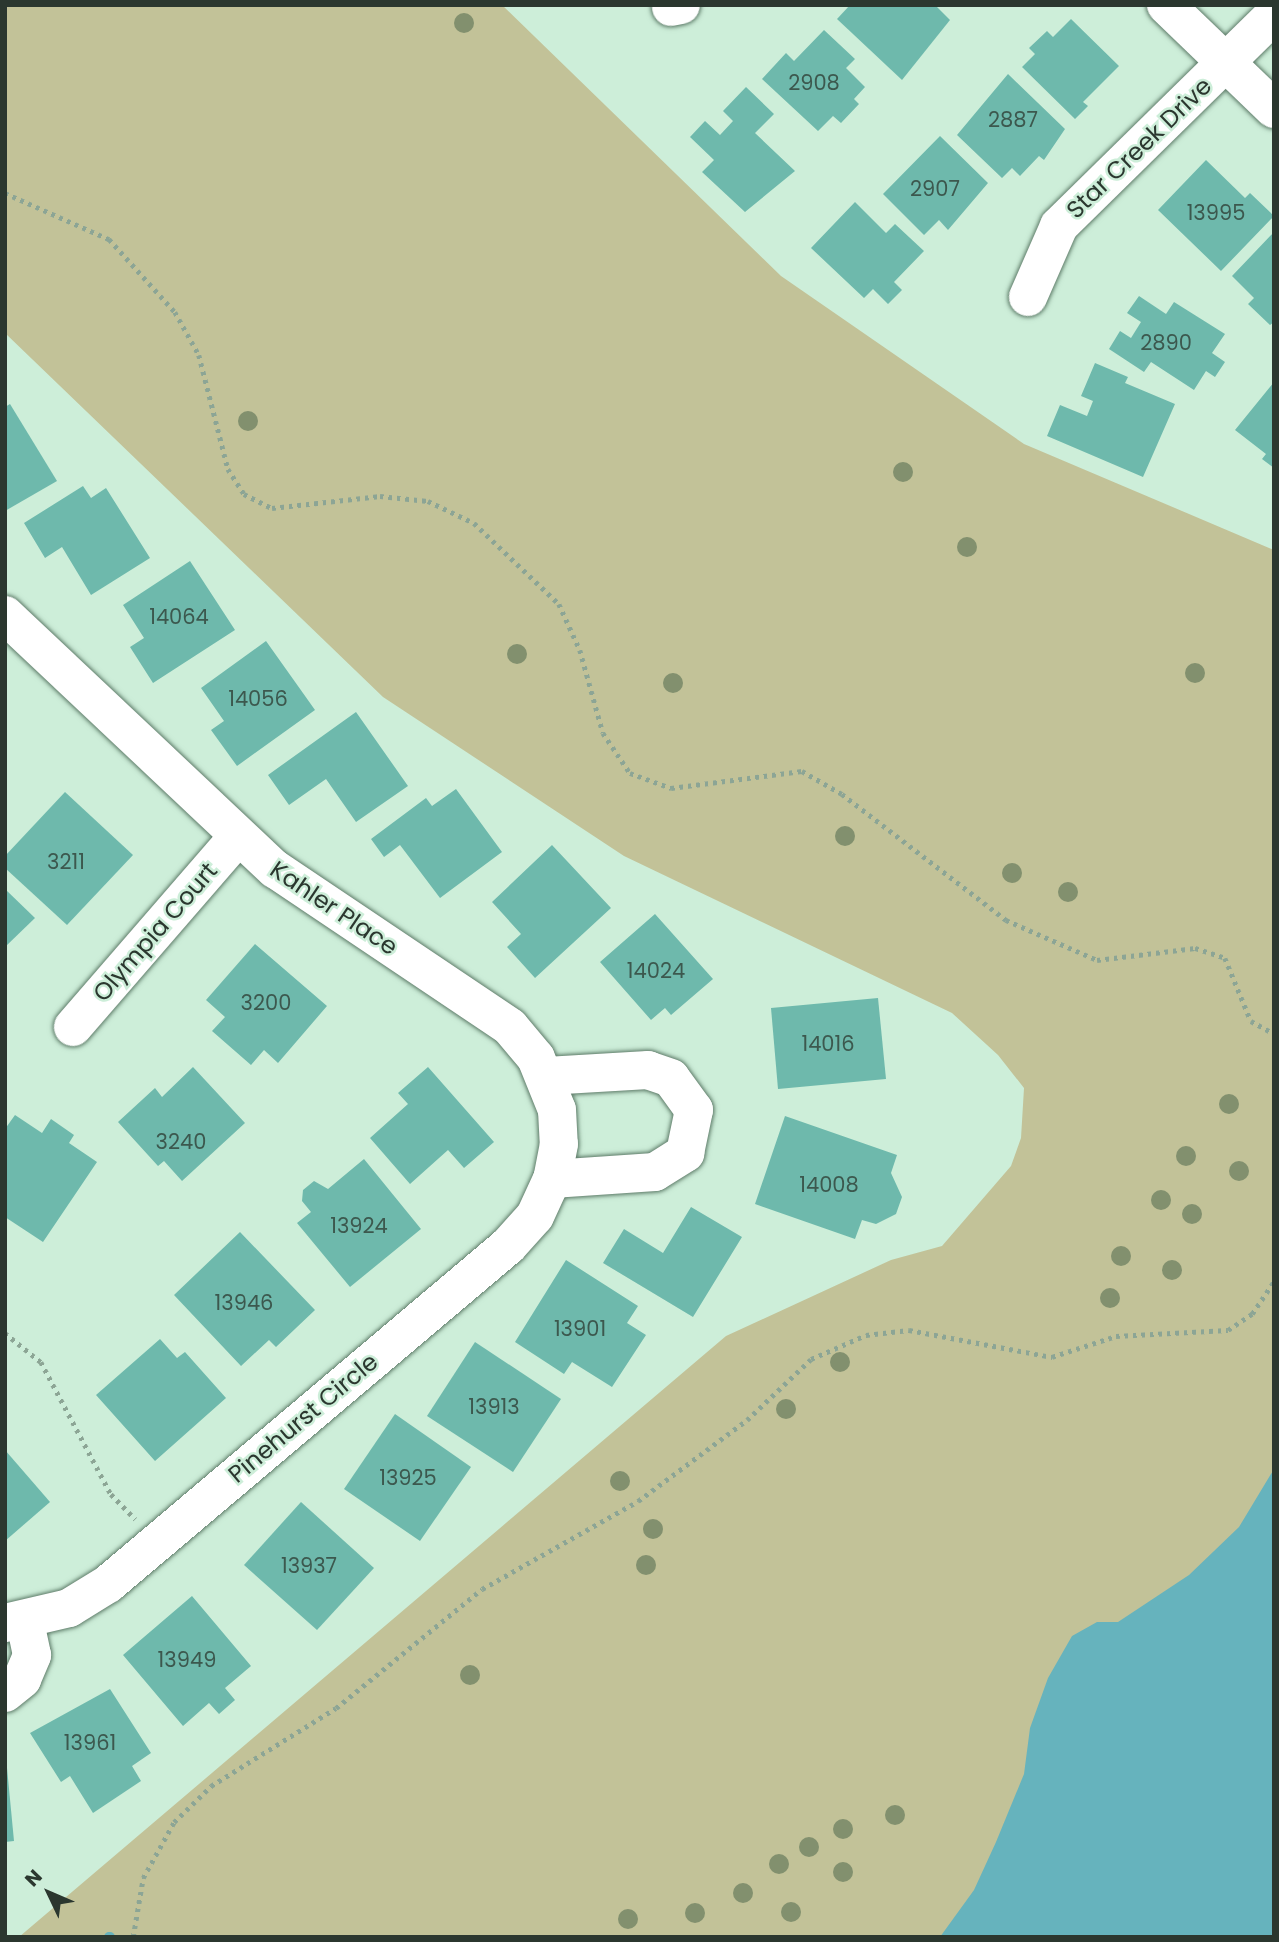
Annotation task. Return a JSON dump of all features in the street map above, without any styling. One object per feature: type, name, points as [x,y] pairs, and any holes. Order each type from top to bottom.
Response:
[{"type":"street","points":[[1166,5],[1274,109]]},
{"type":"street","name":"Star Creek Drive","points":[[1028,297],[1059,226],[1274,15]]},
{"type":"street","name":"Kahler Place","points":[[5,615],[237,838],[316,898],[510,1027],[546,1076]]},
{"type":"street","name":"Olympia Court","points":[[72,1027],[237,838]]},
{"type":"street","points":[[546,1076],[648,1070],[683,1088],[694,1110],[693,1136],[672,1165],[655,1172],[552,1179]]},
{"type":"street","name":"Pinehurst Circle","points":[[5,1693],[22,1679],[32,1655],[15,1622],[89,1598],[508,1246],[535,1216],[552,1179],[559,1144],[557,1110],[546,1076]]},
{"type":"path","points":[[5,193],[109,239],[175,312],[199,355],[228,469],[244,494],[272,508],[380,496],[428,501],[474,523],[559,604],[580,650],[603,733],[631,773],[671,788],[802,771],[842,794],[1017,925],[1097,960],[1195,948],[1225,958],[1251,1021],[1274,1034]]},
{"type":"path","points":[[133,1937],[143,1878],[174,1822],[211,1786],[336,1708],[482,1589],[638,1501],[747,1420],[811,1359],[866,1335],[909,1330],[1052,1357],[1116,1336],[1228,1329],[1252,1314],[1274,1281]]},
{"type":"path","points":[[5,1333],[41,1362],[111,1494],[160,1539]]},
{"type":"green space","points":[[5,5],[502,5],[781,276],[1024,444],[1274,550],[1274,1937],[19,1937],[726,1336],[891,1260],[942,1246],[1011,1166],[1021,1138],[1024,1088],[998,1055],[952,1013],[624,856],[383,697],[5,333]]},
{"type":"water","points":[[1274,1469],[1274,1937],[940,1937],[974,1890],[996,1842],[1024,1774],[1030,1728],[1048,1678],[1072,1636],[1097,1622],[1118,1622],[1189,1575],[1239,1527]]},
{"type":"building","points":[[850,5],[935,5],[950,20],[902,80],[837,19]]},
{"type":"building","points":[[1071,19],[1119,66],[1083,102],[1088,106],[1075,119],[1022,67],[1035,54],[1029,48],[1047,31],[1053,37]]},
{"type":"building","points":[[824,30],[855,59],[846,68],[865,87],[854,99],[859,104],[841,123],[833,116],[818,131],[762,79],[786,53],[794,61]]},
{"type":"building","points":[[1008,74],[1065,129],[1044,160],[1039,156],[1020,176],[1012,168],[1002,178],[957,135]]},
{"type":"building","points":[[746,87],[774,114],[755,133],[795,171],[745,212],[702,172],[714,160],[690,137],[705,121],[720,135],[733,121],[723,111]]},
{"type":"building","points":[[940,136],[988,183],[948,230],[939,220],[924,235],[883,194]]},
{"type":"building","points":[[1206,160],[1245,198],[1250,193],[1274,216],[1221,271],[1158,210]]},
{"type":"building","points":[[855,202],[886,233],[895,224],[924,251],[894,282],[902,290],[888,304],[873,289],[864,298],[811,248]]},
{"type":"building","points":[[1274,232],[1274,322],[1270,325],[1248,304],[1254,298],[1232,276]]},
{"type":"building","points":[[1139,296],[1166,314],[1174,302],[1225,334],[1212,353],[1225,362],[1215,377],[1206,371],[1194,390],[1151,362],[1144,372],[1109,349],[1120,331],[1131,338],[1141,322],[1127,313]]},
{"type":"building","points":[[1095,363],[1128,377],[1125,383],[1175,404],[1143,477],[1047,436],[1060,405],[1087,416],[1093,401],[1081,396]]},
{"type":"building","points":[[1274,382],[1274,468],[1262,459],[1266,454],[1235,430]]},
{"type":"building","points":[[10,404],[57,481],[5,511],[5,407]]},
{"type":"building","points":[[83,486],[91,498],[106,488],[150,558],[91,595],[62,547],[45,558],[24,523]]},
{"type":"building","points":[[190,561],[235,630],[153,683],[130,647],[144,638],[123,605]]},
{"type":"building","points":[[266,641],[315,710],[237,766],[211,730],[224,721],[201,688]]},
{"type":"building","points":[[356,712],[408,786],[356,822],[326,779],[289,805],[268,775]]},
{"type":"building","points":[[456,789],[502,852],[440,898],[400,845],[384,857],[371,839],[426,798],[432,806]]},
{"type":"building","points":[[65,792],[133,855],[67,925],[5,868],[5,856]]},
{"type":"building","points":[[552,845],[611,908],[535,978],[507,947],[521,934],[492,902]]},
{"type":"building","points":[[5,889],[35,918],[5,947]]},
{"type":"building","points":[[655,914],[713,979],[671,1015],[665,1008],[651,1020],[600,962]]},
{"type":"building","points":[[255,944],[327,1006],[278,1063],[264,1050],[251,1065],[212,1031],[225,1017],[206,1000]]},
{"type":"building","points":[[878,998],[886,1079],[778,1089],[771,1008]]},
{"type":"building","points":[[193,1067],[245,1123],[182,1181],[164,1161],[158,1166],[118,1122],[155,1088],[162,1097]]},
{"type":"building","points":[[428,1067],[494,1142],[464,1168],[448,1150],[410,1184],[370,1138],[408,1104],[398,1093]]},
{"type":"building","points":[[15,1115],[42,1133],[51,1119],[74,1135],[69,1143],[97,1162],[43,1242],[5,1217],[5,1129]]},
{"type":"building","points":[[785,1116],[897,1155],[891,1173],[902,1197],[896,1214],[876,1224],[862,1220],[855,1239],[755,1204]]},
{"type":"building","points":[[364,1159],[421,1229],[350,1287],[297,1223],[311,1212],[302,1201],[303,1190],[314,1181],[328,1189]]},
{"type":"building","points":[[691,1207],[742,1237],[693,1317],[603,1263],[624,1229],[663,1253]]},
{"type":"building","points":[[240,1232],[315,1310],[276,1347],[269,1340],[241,1366],[174,1295]]},
{"type":"building","points":[[566,1260],[638,1306],[627,1323],[646,1335],[612,1387],[572,1362],[564,1374],[515,1342]]},
{"type":"building","points":[[160,1339],[177,1358],[185,1352],[226,1398],[155,1461],[96,1395]]},
{"type":"building","points":[[475,1342],[561,1399],[513,1472],[427,1416]]},
{"type":"building","points":[[395,1414],[471,1467],[420,1541],[344,1489]]},
{"type":"building","points":[[5,1450],[50,1502],[5,1541]]},
{"type":"building","points":[[301,1502],[374,1568],[317,1630],[244,1565]]},
{"type":"building","points":[[192,1596],[251,1666],[225,1688],[235,1700],[219,1714],[209,1703],[183,1726],[123,1655]]},
{"type":"building","points":[[110,1689],[151,1753],[132,1766],[141,1781],[93,1813],[70,1776],[61,1782],[30,1733]]},
{"type":"building","points":[[5,1747],[14,1841],[5,1842]]}]
